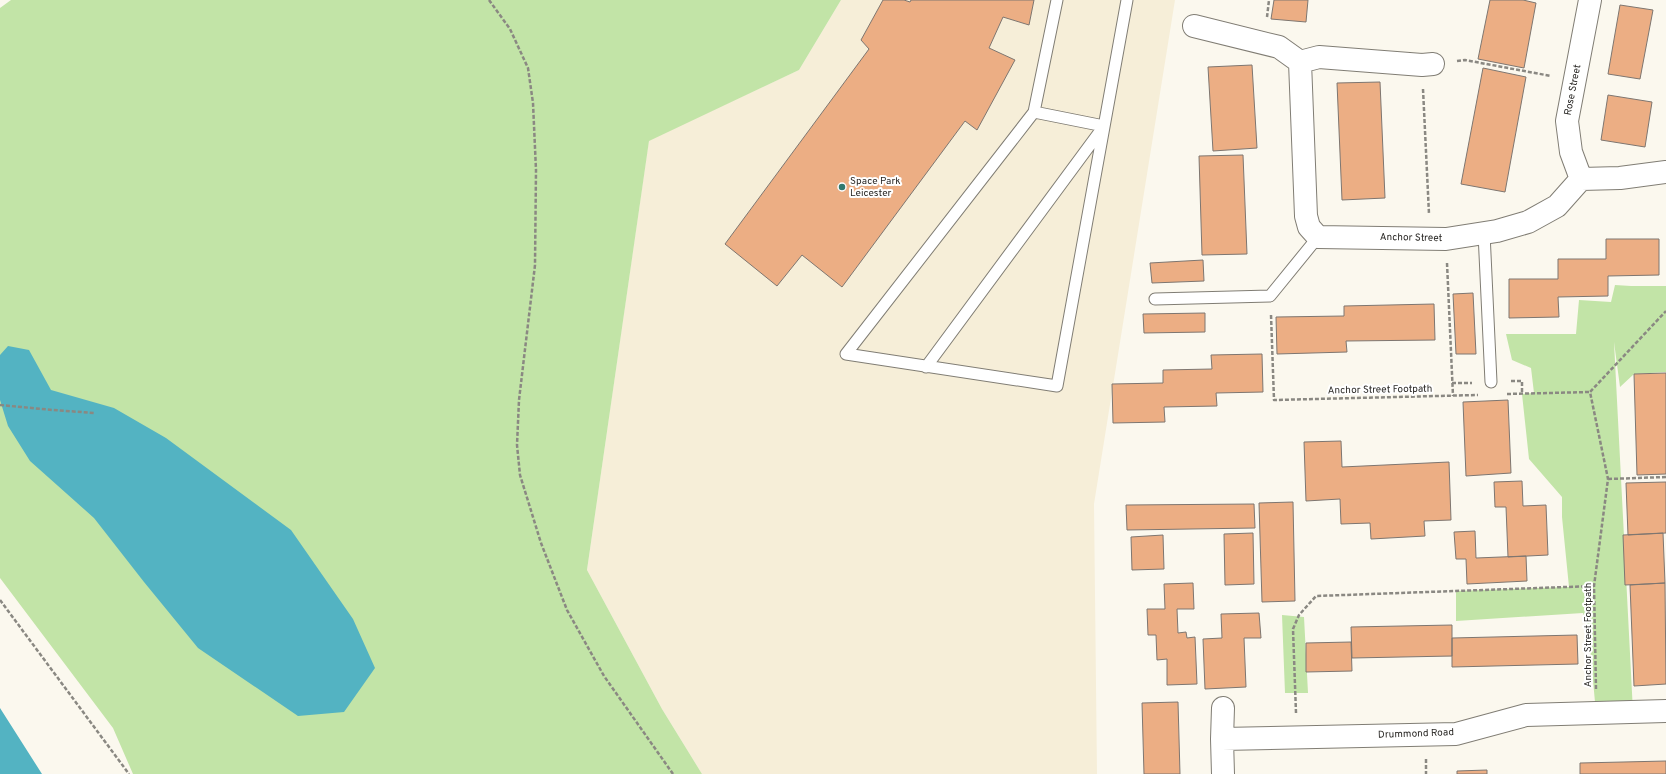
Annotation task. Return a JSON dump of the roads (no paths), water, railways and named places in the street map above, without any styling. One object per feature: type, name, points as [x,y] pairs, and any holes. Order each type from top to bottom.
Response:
[{"type":"street","name":"Rose Street","points":[[1581,179],[1571,152],[1567,121],[1590,0]]},
{"type":"street","points":[[1194,26],[1279,47],[1300,62]]},
{"type":"street","points":[[1300,62],[1319,56],[1428,64]]},
{"type":"street","points":[[1300,62],[1306,216],[1309,227],[1318,237]]},
{"type":"street","points":[[1581,179],[1620,178],[1666,172]]},
{"type":"street","name":"Anchor Street","points":[[1318,237],[1438,238],[1498,232],[1528,222],[1557,206],[1581,179]]},
{"type":"street","points":[[1222,774],[1223,708]]},
{"type":"street","name":"Drummond Road","points":[[1222,739],[1456,734],[1526,715],[1666,711]]},
{"type":"lane","points":[[1057,0],[1034,112],[846,354],[1057,386],[1127,0]]},
{"type":"lane","points":[[1034,112],[1104,126]]},
{"type":"lane","points":[[926,367],[1104,126]]},
{"type":"lane","points":[[1484,233],[1490,382]]},
{"type":"lane","points":[[1155,299],[1270,296],[1318,237]]},
{"type":"water","points":[[8,346],[29,350],[51,390],[114,408],[166,438],[291,530],[353,619],[375,668],[344,712],[298,716],[198,648],[94,518],[30,461],[8,426],[0,400],[0,355]]},
{"type":"water","points":[[0,708],[42,774],[0,774]]},
{"type":"place","name":"Space Park Leicester","points":[[842,187]]}]
